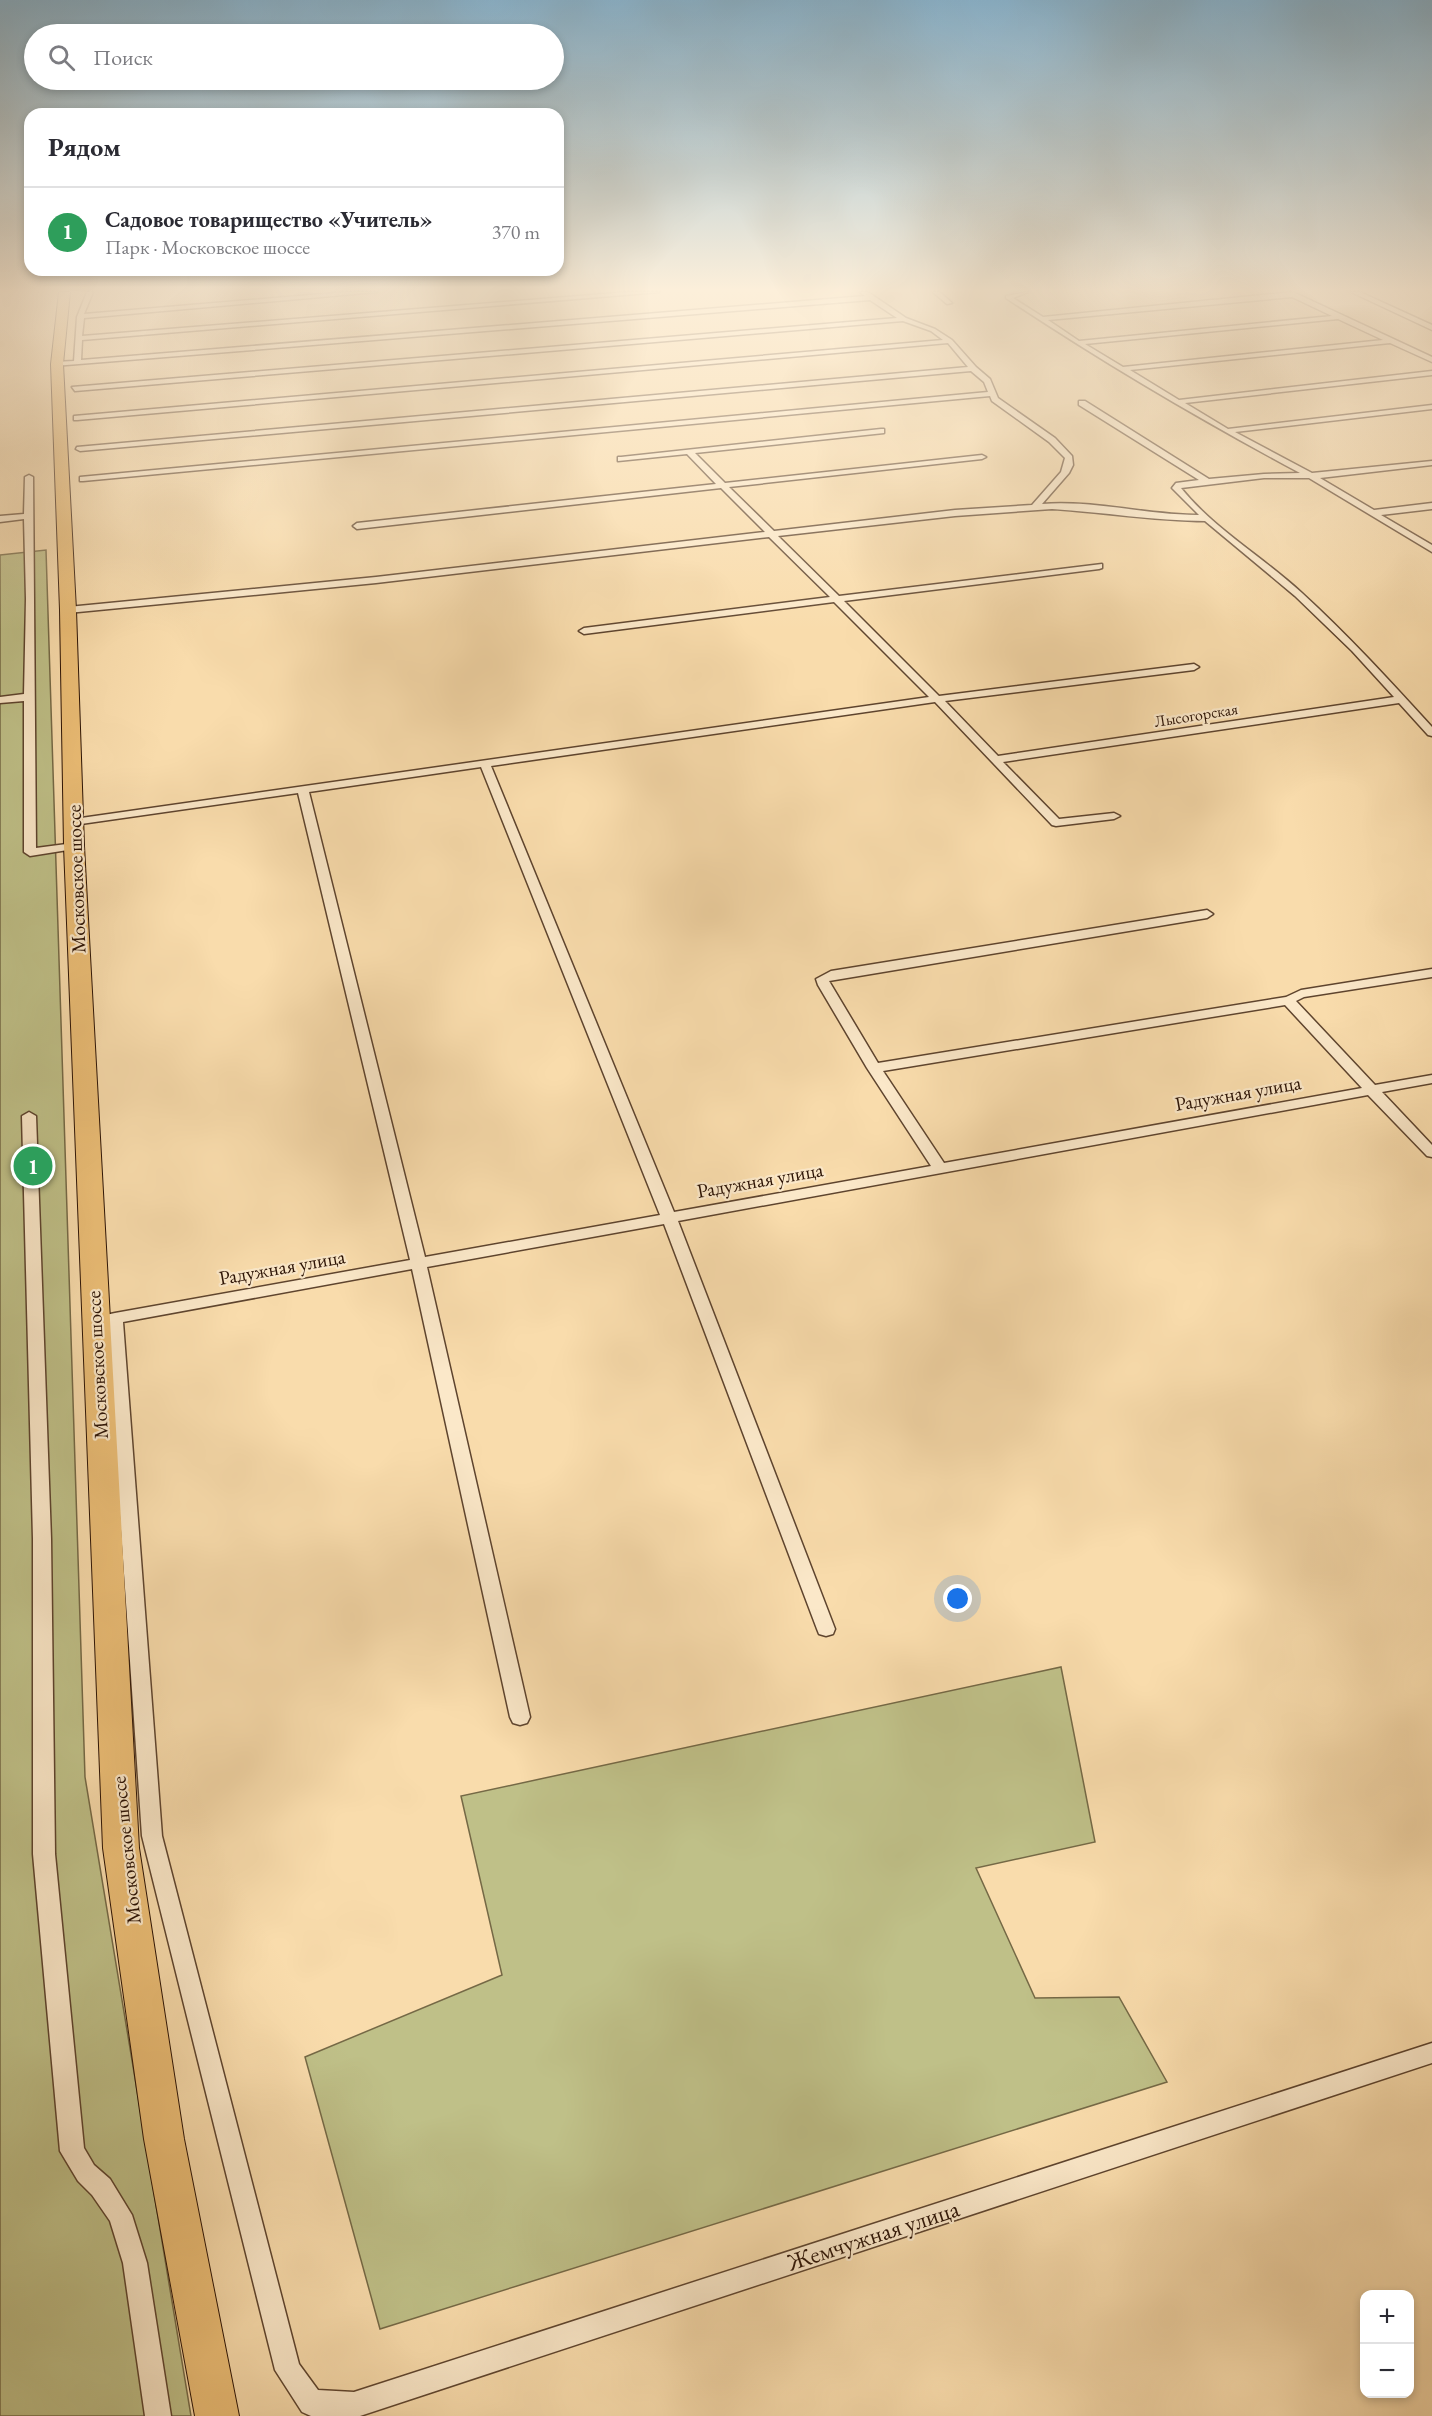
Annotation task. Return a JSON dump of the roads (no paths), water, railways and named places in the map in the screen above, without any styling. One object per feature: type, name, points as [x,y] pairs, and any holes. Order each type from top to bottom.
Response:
[{"type":"highway","name":"Московское шоссе","points":[[67,405],[68,610],[74,834],[105,1320],[121,1848],[164,2139],[217,2416]]},
{"type":"street","points":[[77,418],[227,405]]},
{"type":"street","points":[[80,449],[574,405]]},
{"type":"street","points":[[83,479],[878,405]]},
{"type":"street","points":[[1002,405],[1052,440],[1069,458],[1069,465],[1065,473],[1035,507]]},
{"type":"street","points":[[1085,405],[1209,483]]},
{"type":"street","points":[[1182,405],[1312,476],[1432,549]]},
{"type":"street","points":[[1227,431],[1432,407]]},
{"type":"street","points":[[621,459],[881,431]]},
{"type":"street","points":[[689,452],[937,699],[1056,823],[1114,816]]},
{"type":"street","points":[[357,526],[982,457]]},
{"type":"street","points":[[1432,463],[1312,476],[1264,476],[1179,485],[1176,488],[1207,518],[1298,594],[1355,649],[1432,733]]},
{"type":"street","points":[[29,477],[28,516],[32,598],[29,697],[30,852],[74,834],[303,790],[937,699],[1194,667]]},
{"type":"street","points":[[1373,513],[1432,506]]},
{"type":"street","points":[[68,610],[376,580],[955,513],[1035,507],[1123,511],[1180,519],[1207,518]]},
{"type":"street","points":[[0,519],[28,516]]},
{"type":"street","points":[[584,631],[837,601],[1099,566]]},
{"type":"street","points":[[0,700],[29,697]]},
{"type":"street","name":"Лысогорская","points":[[995,760],[1402,699]]},
{"type":"street","points":[[485,764],[669,1218],[826,1629]]},
{"type":"street","points":[[303,790],[419,1264],[520,1717]]},
{"type":"street","points":[[940,1169],[874,1068],[822,979],[836,974],[1207,914]]},
{"type":"street","points":[[874,1068],[1288,1000],[1301,994],[1432,974]]},
{"type":"street","points":[[1288,1000],[1293,1008],[1432,1153]]},
{"type":"street","name":"Радужная улица","points":[[105,1320],[1432,1079]]},
{"type":"street","points":[[29,1116],[42,1539],[44,1854],[72,2151],[86,2173],[101,2187],[120,2215],[135,2263],[158,2416]]},
{"type":"street","name":"Жемчужная улица","points":[[105,1320],[152,1836],[288,2370],[311,2403],[354,2404],[1432,2053]]},
{"type":"place","name":"Садовое товарищество «Учитель»","points":[[33,1166]]}]
